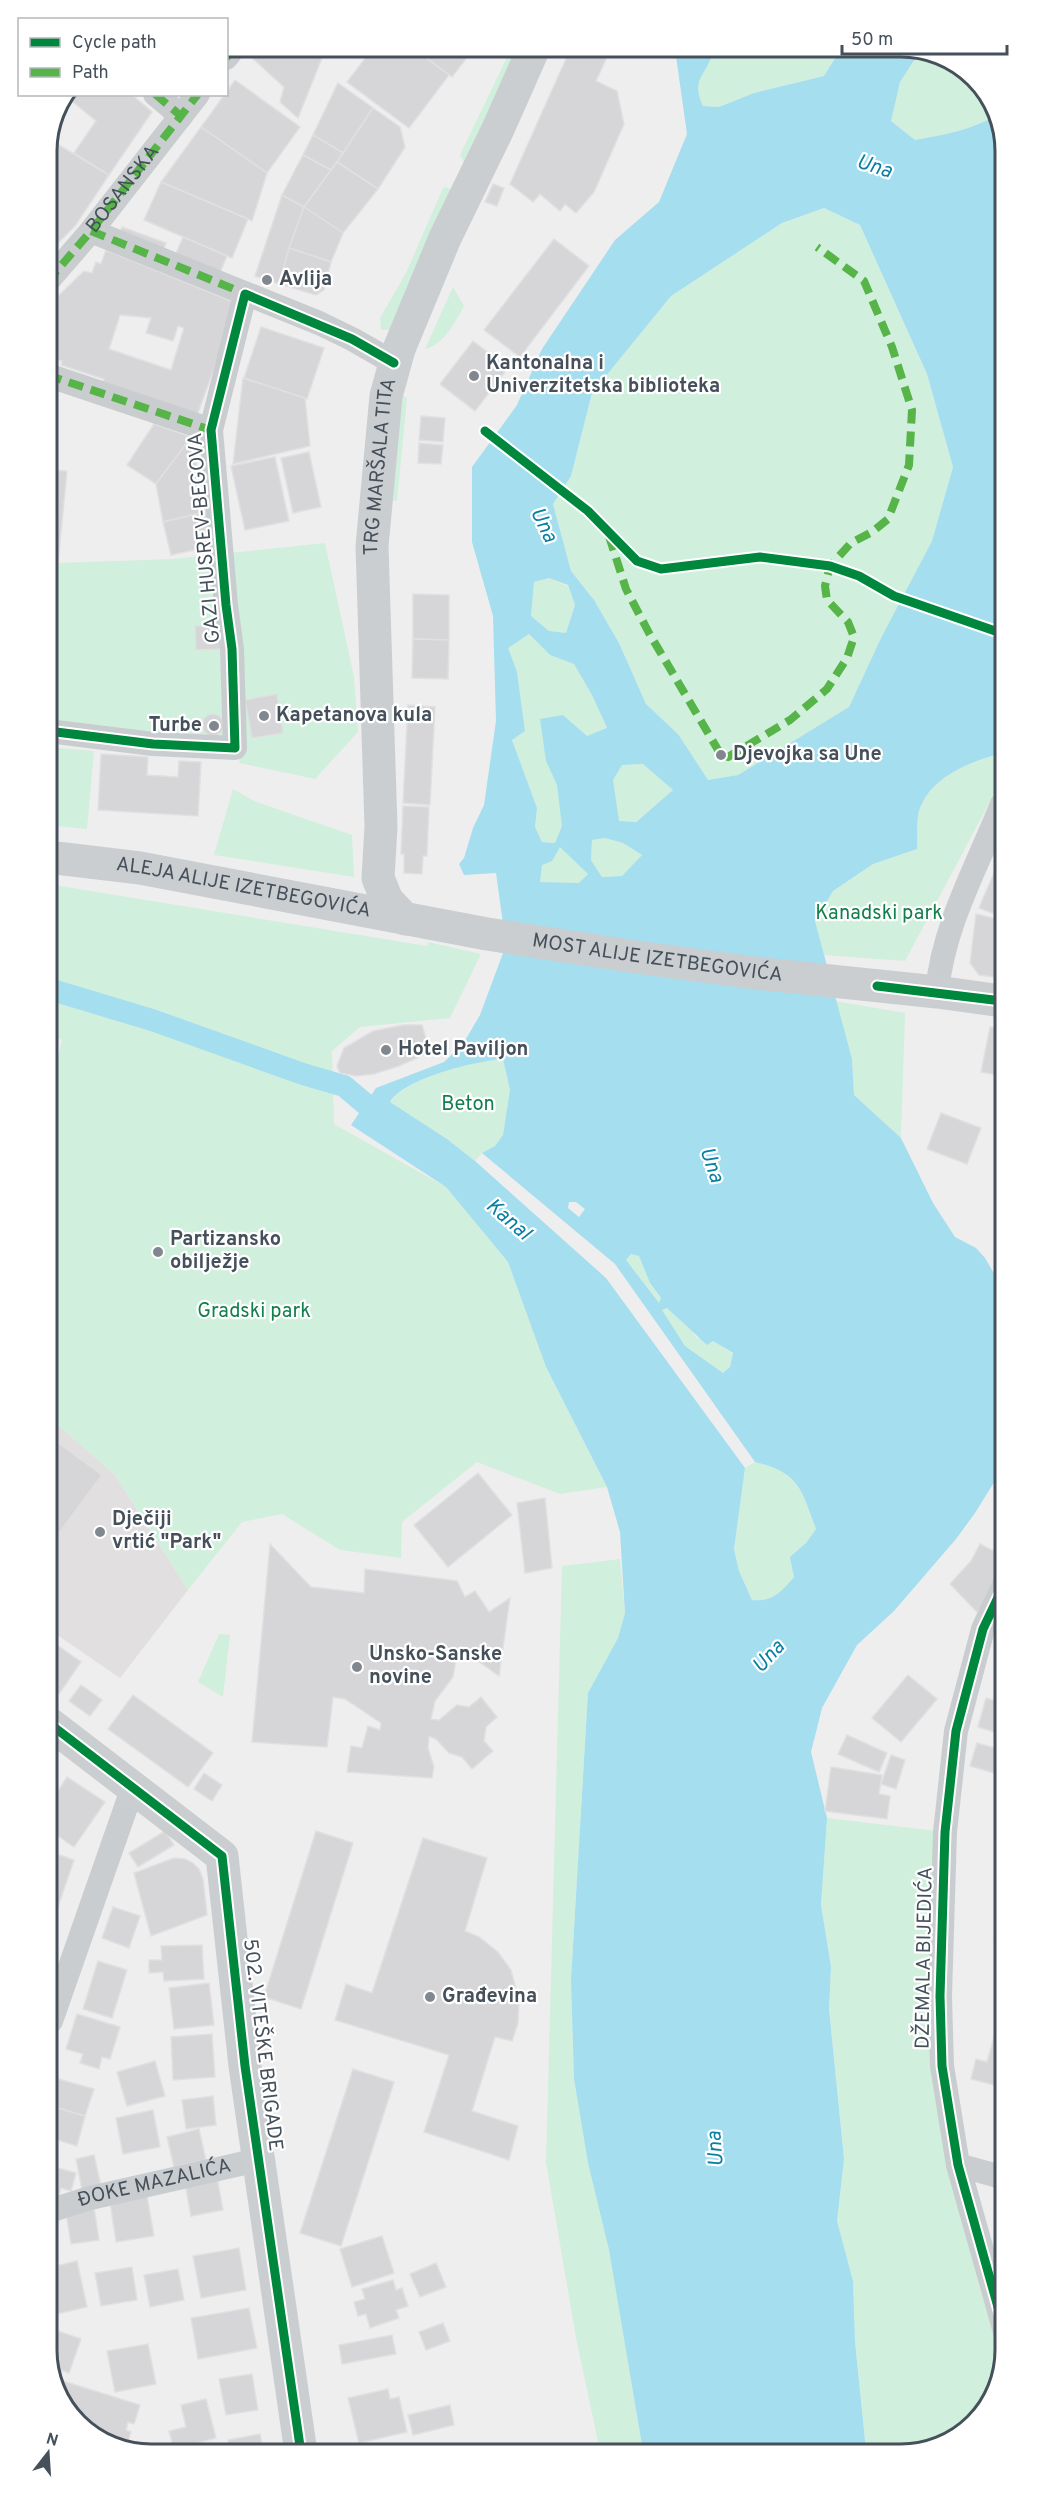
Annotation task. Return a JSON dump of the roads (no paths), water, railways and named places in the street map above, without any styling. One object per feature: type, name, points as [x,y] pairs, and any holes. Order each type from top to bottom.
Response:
[{"type":"main road","name":"TRG MARŠALA TITA","points":[[405,919],[387,900],[378,878],[381,827],[372,546],[386,396],[394,363],[445,238],[530,57]]},
{"type":"main road","name":"ALEJA ALIJE IZETBEGOVIĆA","points":[[57,858],[140,868],[437,925]]},
{"type":"main road","points":[[350,908],[366,896],[378,878]]},
{"type":"main road","name":"MOST ALIJE IZETBEGOVIĆA","points":[[437,925],[640,958],[995,1000]]},
{"type":"main road","name":"502. VITEŠKE BRIGADE","points":[[57,1729],[222,1856],[236,1990],[258,2160],[300,2444]]},
{"type":"street","name":"BOSANSKA","points":[[57,270],[91,231],[197,96]]},
{"type":"street","points":[[159,98],[182,116]]},
{"type":"street","points":[[91,231],[344,335],[394,363]]},
{"type":"street","name":"GAZI HUSREV-BEGOVA","points":[[57,732],[153,744],[236,748],[232,649],[226,605],[212,430],[245,294]]},
{"type":"street","points":[[57,378],[112,393],[212,430]]},
{"type":"street","points":[[937,992],[939,969],[949,931],[995,821]]},
{"type":"street","name":"DŽEMALA BIJEDIĆA","points":[[995,1604],[983,1629],[956,1731],[945,1832],[940,1996],[942,2066],[958,2165],[995,2296]]},
{"type":"street","points":[[57,2004],[133,1787]]},
{"type":"street","name":"ĐOKE MAZALIĆA","points":[[57,2208],[90,2198],[258,2160]]},
{"type":"street","points":[[958,2165],[995,2175]]},
{"type":"water","name":"Una","points":[[676,57],[711,57],[698,88],[703,106],[719,107],[754,93],[824,76],[836,57],[915,58],[900,82],[891,121],[915,140],[947,134],[989,119],[993,133],[995,151],[995,755],[963,767],[941,780],[924,799],[919,811],[917,849],[873,864],[833,891],[815,921],[852,1059],[854,1095],[901,1138],[933,1203],[955,1237],[976,1248],[995,1275],[995,1481],[956,1539],[894,1611],[857,1645],[822,1708],[811,1752],[827,1818],[821,1905],[831,1967],[829,2009],[844,2159],[837,2221],[853,2281],[855,2342],[865,2444],[642,2444],[609,2250],[588,2163],[574,2079],[571,1980],[588,1693],[618,1638],[625,1613],[620,1532],[607,1487],[546,1367],[508,1262],[446,1187],[351,1125],[376,1088],[444,1062],[463,1044],[480,1015],[506,945],[496,873],[464,875],[459,864],[464,858],[473,828],[484,805],[496,721],[493,616],[472,542],[472,467],[517,405],[542,349],[615,240],[659,202],[687,134]],"holes":[[[824,208],[860,225],[927,374],[953,467],[932,541],[881,638],[849,707],[738,775],[708,780],[678,734],[646,704],[619,643],[594,600],[571,571],[553,504],[571,476],[592,393],[671,296],[782,223]],[[549,578],[568,585],[575,605],[566,633],[549,631],[531,616],[534,582]],[[529,634],[550,655],[574,664],[607,728],[587,736],[563,715],[540,719],[546,761],[557,785],[562,826],[555,843],[542,842],[535,827],[537,808],[512,740],[525,731],[517,672],[508,648]],[[643,764],[673,790],[636,822],[619,821],[613,780],[622,765]],[[605,838],[623,843],[642,855],[622,876],[602,877],[591,860],[592,840]],[[560,847],[588,874],[579,883],[540,882],[542,865],[552,861]],[[503,1059],[510,1090],[503,1135],[495,1146],[482,1153],[615,1264],[755,1462],[781,1471],[790,1477],[802,1493],[816,1529],[806,1543],[790,1557],[794,1577],[771,1598],[752,1600],[739,1571],[734,1549],[745,1468],[606,1278],[475,1161],[447,1139],[390,1102],[398,1093],[425,1078],[476,1063]],[[569,1202],[576,1202],[585,1209],[579,1217],[568,1208]],[[631,1254],[639,1256],[650,1283],[661,1298],[659,1303],[626,1260]],[[667,1308],[707,1345],[713,1341],[733,1353],[730,1367],[723,1373],[685,1346],[662,1310]]]},
{"type":"waterway","name":"Kanal","points":[[57,991],[152,1020],[303,1074],[344,1086],[388,1123]]},
{"type":"place","name":"Avlija","points":[[267,280]]},
{"type":"place","name":"Kantonalna i Univerzitetska biblioteka","points":[[474,376]]},
{"type":"place","name":"Kapetanova kula","points":[[264,716]]},
{"type":"place","name":"Turbe","points":[[214,726]]},
{"type":"place","name":"Djevojka sa Une","points":[[721,755]]},
{"type":"place","name":"Hotel Paviljon","points":[[386,1050]]},
{"type":"place","name":"Partizansko obilježje","points":[[158,1252]]},
{"type":"place","name":"Dječiji vrtić \"Park\"","points":[[100,1532]]},
{"type":"place","name":"Unsko-Sanske novine","points":[[357,1667]]},
{"type":"place","name":"Građevina","points":[[430,1997]]},
{"type":"park label","name":"Kanadski park","points":[[879,914]]},
{"type":"park label","name":"Beton","points":[[468,1105]]},
{"type":"park label","name":"Gradski park","points":[[254,1312]]}]
